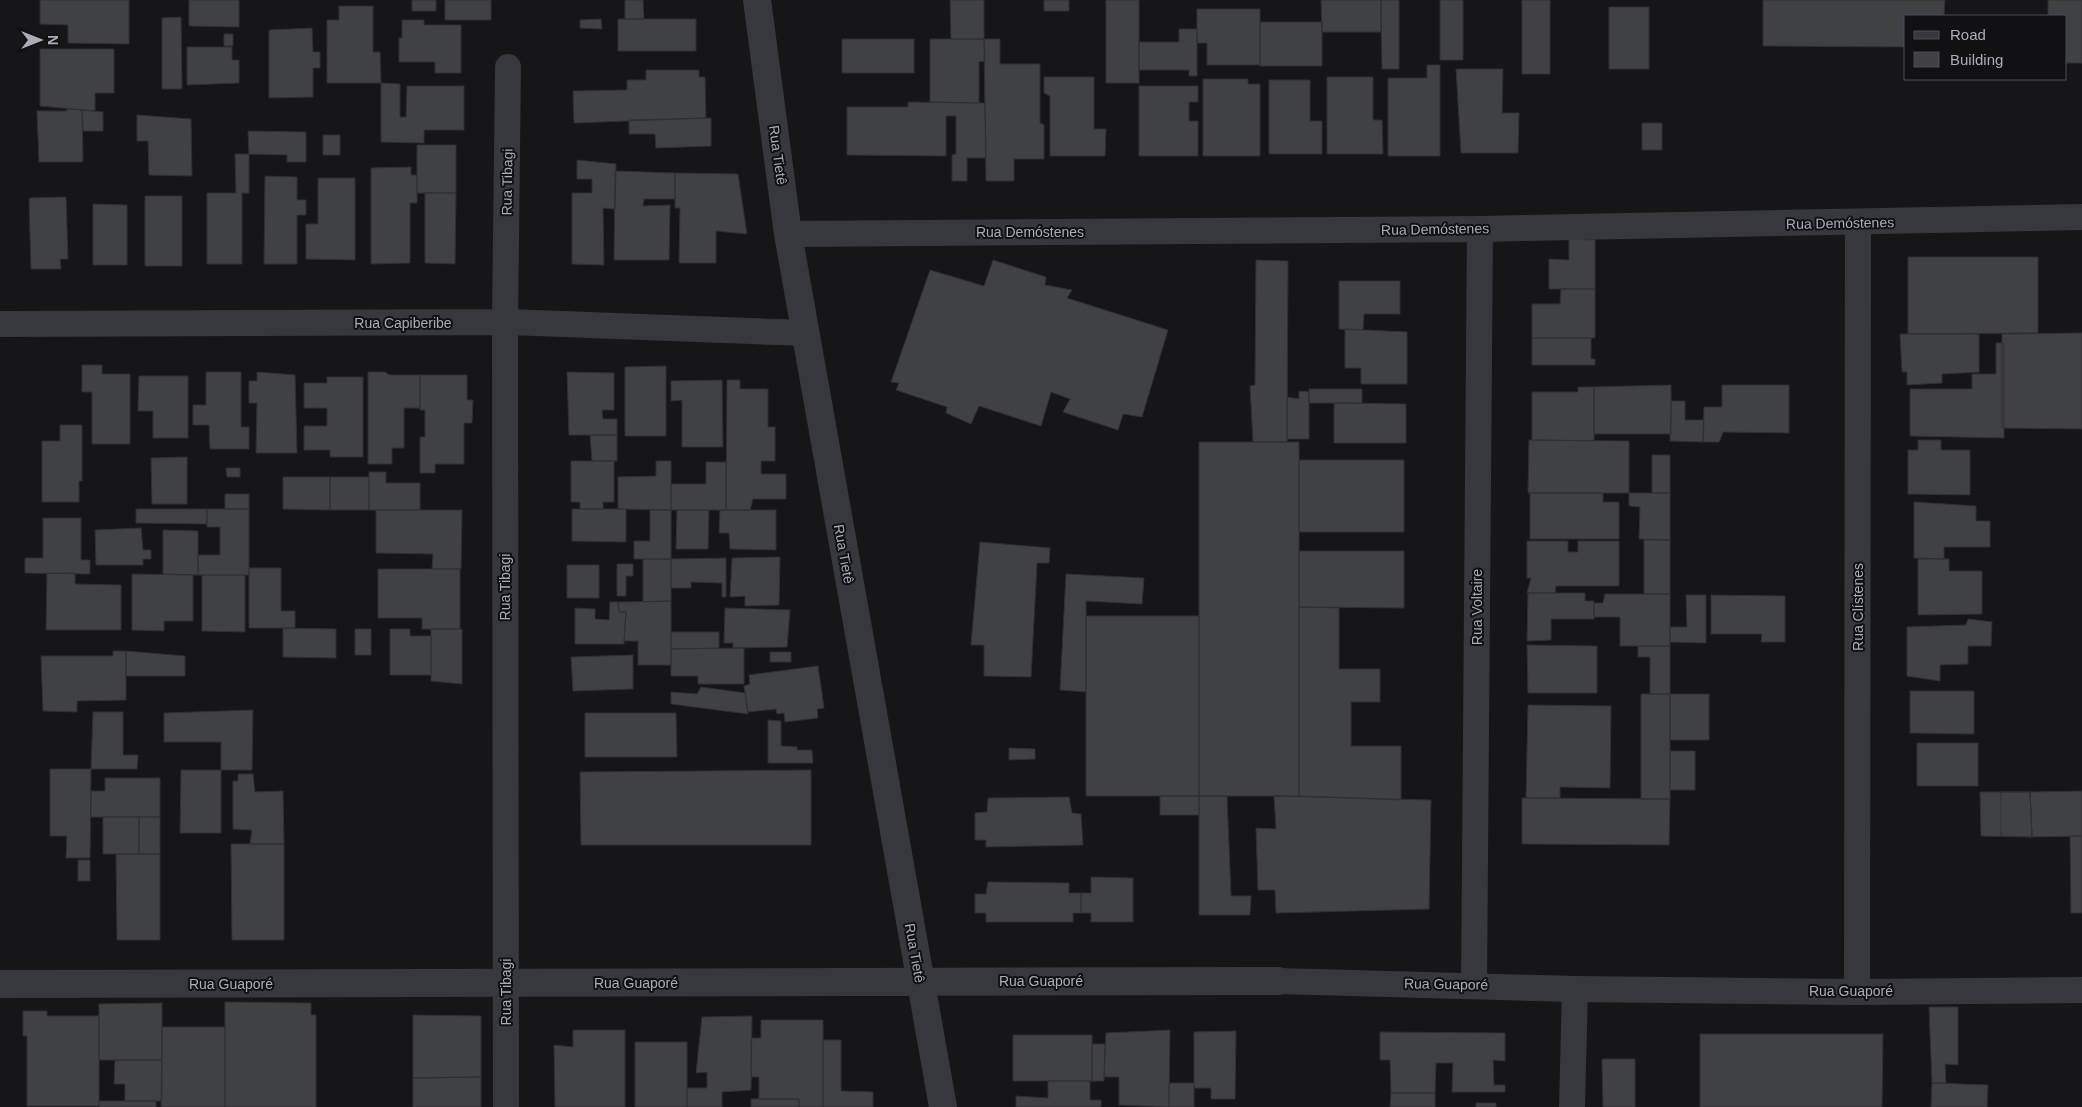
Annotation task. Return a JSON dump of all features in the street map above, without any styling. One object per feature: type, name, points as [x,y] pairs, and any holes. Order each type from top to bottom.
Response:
[{"type":"street","name":"Rua Tietê","points":[[757,0],[788,234],[943,1107]]},
{"type":"street","name":"Rua Tibagi","points":[[506,1107],[505,322],[508,67]]},
{"type":"street","name":"Rua Demóstenes","points":[[788,234],[1480,229],[2082,217]]},
{"type":"street","name":"Rua Clístenes","points":[[1857,992],[1858,222]]},
{"type":"street","name":"Rua Voltaire","points":[[1474,985],[1480,229]]},
{"type":"street","name":"Rua Capiberibe","points":[[0,324],[505,322],[805,333]]},
{"type":"street","name":"Rua Guaporé","points":[[0,984],[1278,981],[1857,992],[2082,990]]},
{"type":"street","points":[[1572,1107],[1575,988]]},
{"type":"building","points":[[40,0],[129,0],[129,44],[68,43],[68,25],[40,24]]},
{"type":"building","points":[[189,0],[239,0],[239,27],[189,26]]},
{"type":"building","points":[[412,0],[436,0],[436,11],[412,11]]},
{"type":"building","points":[[445,0],[491,0],[491,20],[445,20]]},
{"type":"building","points":[[625,0],[643,0],[644,19],[625,19]]},
{"type":"building","points":[[950,0],[984,0],[984,39],[951,39]]},
{"type":"building","points":[[1044,0],[1069,0],[1069,11],[1044,11]]},
{"type":"building","points":[[1106,0],[1139,0],[1139,83],[1106,83]]},
{"type":"building","points":[[1321,0],[1381,0],[1381,32],[1322,32]]},
{"type":"building","points":[[1381,0],[1399,0],[1399,69],[1382,69]]},
{"type":"building","points":[[1440,0],[1463,0],[1463,60],[1440,60]]},
{"type":"building","points":[[1522,0],[1550,0],[1550,74],[1522,74]]},
{"type":"building","points":[[1763,0],[1945,0],[1944,15],[1904,15],[1904,47],[1763,46]]},
{"type":"building","points":[[2048,0],[2082,0],[2082,63],[2067,63],[2067,15],[2048,15]]},
{"type":"building","points":[[339,6],[373,6],[373,52],[380,52],[381,83],[327,83],[327,20],[339,20]]},
{"type":"building","points":[[1609,7],[1649,7],[1649,69],[1609,69]]},
{"type":"building","points":[[1197,9],[1260,9],[1260,65],[1207,65],[1207,43],[1197,43]]},
{"type":"building","points":[[181,17],[182,89],[162,89],[162,18]]},
{"type":"building","points":[[601,19],[602,29],[580,28],[580,20]]},
{"type":"building","points":[[618,19],[696,19],[696,51],[618,51]]},
{"type":"building","points":[[402,20],[424,20],[424,25],[461,25],[461,73],[435,73],[435,62],[399,62],[399,38],[402,38]]},
{"type":"building","points":[[1260,22],[1322,22],[1322,66],[1260,66]]},
{"type":"building","points":[[312,28],[313,52],[320,52],[320,68],[313,68],[313,97],[269,98],[269,30]]},
{"type":"building","points":[[1179,29],[1197,29],[1197,76],[1189,76],[1189,70],[1139,70],[1139,42],[1179,42]]},
{"type":"building","points":[[224,34],[233,34],[233,46],[224,46]]},
{"type":"building","points":[[842,39],[914,39],[914,73],[842,73]]},
{"type":"building","points":[[930,39],[984,39],[985,61],[979,62],[979,103],[930,102]]},
{"type":"building","points":[[984,39],[1000,39],[1000,64],[1040,64],[1040,123],[1044,125],[1044,159],[1014,159],[1014,181],[986,181]]},
{"type":"building","points":[[187,47],[232,47],[232,60],[239,60],[239,83],[187,85]]},
{"type":"building","points":[[40,49],[114,49],[114,93],[95,93],[95,111],[40,106]]},
{"type":"building","points":[[1427,65],[1440,65],[1440,156],[1388,156],[1388,78],[1427,78]]},
{"type":"building","points":[[1456,69],[1503,69],[1502,113],[1519,113],[1518,153],[1461,153]]},
{"type":"building","points":[[646,70],[699,70],[699,77],[705,77],[706,118],[574,123],[573,91],[627,90],[627,80],[646,80]]},
{"type":"building","points":[[1044,77],[1094,77],[1094,129],[1106,129],[1105,156],[1050,156],[1050,96],[1044,93]]},
{"type":"building","points":[[1327,77],[1373,77],[1373,120],[1382,120],[1383,154],[1327,154]]},
{"type":"building","points":[[1203,79],[1248,79],[1248,84],[1260,84],[1260,156],[1203,156]]},
{"type":"building","points":[[1269,80],[1310,80],[1310,121],[1322,121],[1322,154],[1269,154]]},
{"type":"building","points":[[381,83],[400,84],[400,117],[406,117],[407,86],[464,86],[464,130],[424,130],[424,143],[381,142]]},
{"type":"building","points":[[1139,86],[1198,86],[1198,102],[1189,102],[1189,121],[1198,121],[1198,156],[1139,156]]},
{"type":"building","points":[[908,102],[985,103],[986,158],[967,158],[967,181],[952,181],[952,155],[956,154],[956,116],[946,116],[946,156],[847,155],[847,107],[908,107]]},
{"type":"building","points":[[67,109],[82,110],[83,162],[39,162],[37,111],[67,111]]},
{"type":"building","points":[[82,110],[103,112],[103,131],[83,131]]},
{"type":"building","points":[[137,115],[191,119],[192,176],[149,175],[148,141],[137,141]]},
{"type":"building","points":[[711,118],[711,146],[656,148],[655,134],[629,134],[629,120]]},
{"type":"building","points":[[1642,123],[1662,123],[1662,150],[1642,150]]},
{"type":"building","points":[[248,131],[306,132],[306,162],[287,162],[287,155],[249,154]]},
{"type":"building","points":[[323,135],[340,135],[340,155],[323,155]]},
{"type":"building","points":[[417,145],[456,145],[456,193],[417,193]]},
{"type":"building","points":[[235,154],[249,154],[249,193],[242,193],[242,264],[207,264],[207,193],[236,193]]},
{"type":"building","points":[[577,160],[616,164],[615,209],[603,208],[604,265],[572,264],[572,193],[592,193],[592,179],[577,179]]},
{"type":"building","points":[[411,167],[411,175],[417,175],[417,203],[410,203],[410,263],[371,264],[371,168]]},
{"type":"building","points":[[615,171],[675,173],[675,199],[644,199],[643,206],[670,205],[669,260],[614,260]]},
{"type":"building","points":[[675,173],[738,174],[747,234],[716,231],[716,263],[679,263],[680,208],[675,208]]},
{"type":"building","points":[[265,176],[297,177],[297,200],[306,200],[306,215],[297,215],[297,264],[264,264]]},
{"type":"building","points":[[318,178],[355,178],[355,260],[306,259],[306,224],[318,224]]},
{"type":"building","points":[[425,193],[456,193],[455,264],[425,263]]},
{"type":"building","points":[[145,196],[182,196],[182,266],[145,266]]},
{"type":"building","points":[[66,197],[68,259],[60,259],[61,269],[31,269],[29,198]]},
{"type":"building","points":[[93,204],[127,205],[127,265],[93,265]]},
{"type":"building","points":[[1569,239],[1595,240],[1595,289],[1549,289],[1549,259],[1569,260]]},
{"type":"building","points":[[1908,257],[2038,257],[2038,333],[1908,334]]},
{"type":"building","points":[[993,260],[1046,277],[1045,285],[1072,290],[1067,298],[1168,330],[1142,417],[1123,414],[1118,430],[1063,412],[1070,399],[1051,392],[1041,426],[979,406],[971,424],[946,413],[947,407],[896,390],[899,383],[891,382],[930,270],[984,286]]},
{"type":"building","points":[[1256,260],[1288,261],[1287,442],[1253,442],[1250,386],[1255,385]]},
{"type":"building","points":[[1339,281],[1400,281],[1400,314],[1364,314],[1363,330],[1339,329]]},
{"type":"building","points":[[1561,289],[1595,289],[1595,338],[1532,338],[1532,304],[1560,304]]},
{"type":"building","points":[[1345,329],[1407,332],[1407,384],[1361,384],[1361,368],[1345,368]]},
{"type":"building","points":[[2082,333],[2082,429],[2002,428],[2002,334]]},
{"type":"building","points":[[1900,334],[1979,334],[1979,372],[1942,374],[1942,383],[1907,385],[1907,372],[1902,372]]},
{"type":"building","points":[[1532,338],[1591,338],[1591,359],[1595,359],[1595,365],[1532,365]]},
{"type":"building","points":[[1996,343],[2004,343],[2004,438],[1910,436],[1910,389],[1972,389],[1972,374],[1996,374]]},
{"type":"building","points":[[82,365],[102,365],[102,374],[130,374],[130,444],[92,444],[92,392],[82,392]]},
{"type":"building","points":[[666,366],[666,436],[625,436],[625,367]]},
{"type":"building","points":[[206,372],[241,372],[241,427],[249,427],[249,449],[210,449],[209,425],[193,425],[193,405],[206,405]]},
{"type":"building","points":[[257,372],[295,375],[297,453],[256,453],[257,403],[249,403],[249,381],[257,381]]},
{"type":"building","points":[[368,372],[385,372],[389,375],[420,375],[420,408],[404,408],[404,448],[392,448],[392,464],[368,464]]},
{"type":"building","points":[[567,372],[614,373],[614,410],[602,410],[603,419],[617,419],[617,435],[569,435]]},
{"type":"building","points":[[420,375],[467,375],[467,400],[473,400],[472,423],[464,423],[464,464],[435,464],[435,473],[420,473],[420,437],[425,437],[425,410],[420,410]]},
{"type":"building","points":[[139,376],[188,376],[188,438],[153,438],[153,411],[138,411]]},
{"type":"building","points":[[327,377],[363,377],[363,457],[330,457],[330,450],[304,450],[304,426],[327,426],[327,408],[304,408],[304,383],[327,383]]},
{"type":"building","points":[[722,380],[723,447],[682,447],[682,400],[671,401],[671,381]]},
{"type":"building","points":[[727,380],[740,380],[740,389],[768,389],[768,427],[775,427],[775,461],[761,461],[761,474],[786,474],[786,499],[753,499],[750,510],[726,510]]},
{"type":"building","points":[[1671,385],[1671,434],[1594,434],[1594,387]]},
{"type":"building","points":[[1722,385],[1789,385],[1789,433],[1723,432],[1719,442],[1703,442],[1704,407],[1722,407]]},
{"type":"building","points":[[1578,387],[1594,387],[1594,441],[1532,440],[1532,392],[1578,392]]},
{"type":"building","points":[[1309,389],[1362,389],[1362,403],[1309,403]]},
{"type":"building","points":[[1299,391],[1309,392],[1309,439],[1287,439],[1287,397],[1299,399]]},
{"type":"building","points":[[1671,401],[1685,401],[1685,420],[1704,420],[1703,442],[1670,441]]},
{"type":"building","points":[[1334,403],[1406,404],[1406,443],[1334,443]]},
{"type":"building","points":[[60,425],[82,425],[82,481],[79,481],[79,502],[42,502],[42,441],[60,441]]},
{"type":"building","points":[[590,435],[617,435],[617,461],[592,461]]},
{"type":"building","points":[[1529,440],[1629,441],[1629,493],[1528,493]]},
{"type":"building","points":[[1918,440],[1941,440],[1941,450],[1970,450],[1970,495],[1908,494],[1908,450],[1918,450]]},
{"type":"building","points":[[1199,442],[1299,442],[1299,796],[1199,796]]},
{"type":"building","points":[[1652,455],[1670,455],[1670,493],[1652,493]]},
{"type":"building","points":[[187,457],[187,504],[152,504],[151,458]]},
{"type":"building","points":[[1299,460],[1404,460],[1404,532],[1299,532]]},
{"type":"building","points":[[571,461],[614,461],[614,502],[603,502],[603,509],[580,509],[580,502],[571,502]]},
{"type":"building","points":[[656,461],[671,461],[671,510],[618,509],[618,477],[656,476]]},
{"type":"building","points":[[706,462],[726,462],[726,510],[671,510],[671,484],[706,484]]},
{"type":"building","points":[[226,468],[240,468],[240,477],[227,477]]},
{"type":"building","points":[[369,472],[386,472],[386,483],[420,483],[420,510],[369,510]]},
{"type":"building","points":[[283,477],[330,477],[330,510],[283,509]]},
{"type":"building","points":[[330,477],[369,477],[369,510],[330,510]]},
{"type":"building","points":[[1530,493],[1603,493],[1603,502],[1619,502],[1619,539],[1530,539]]},
{"type":"building","points":[[1629,493],[1670,493],[1670,540],[1639,539],[1640,507],[1629,506]]},
{"type":"building","points":[[225,494],[249,494],[249,509],[225,509]]},
{"type":"building","points":[[1914,502],[1976,506],[1976,521],[1990,521],[1990,547],[1944,547],[1944,559],[1914,558]]},
{"type":"building","points":[[136,509],[207,509],[207,524],[136,523]]},
{"type":"building","points":[[207,509],[249,509],[249,575],[198,575],[198,555],[220,555],[220,527],[207,527]]},
{"type":"building","points":[[572,509],[626,509],[626,542],[572,541]]},
{"type":"building","points":[[376,510],[462,510],[461,569],[432,569],[433,554],[376,553]]},
{"type":"building","points":[[650,510],[671,510],[671,559],[634,559],[634,541],[650,541]]},
{"type":"building","points":[[677,510],[709,510],[708,549],[676,549]]},
{"type":"building","points":[[720,510],[776,510],[776,550],[730,549],[729,533],[719,533]]},
{"type":"building","points":[[43,518],[81,518],[81,560],[90,560],[90,574],[25,573],[25,558],[43,558]]},
{"type":"building","points":[[141,528],[143,550],[151,550],[151,559],[143,559],[143,565],[96,565],[95,530]]},
{"type":"building","points":[[163,530],[198,531],[198,575],[163,574]]},
{"type":"building","points":[[1644,540],[1670,540],[1670,594],[1644,594]]},
{"type":"building","points":[[1527,541],[1568,541],[1568,552],[1578,552],[1578,541],[1619,541],[1619,586],[1556,586],[1555,593],[1527,593],[1531,578],[1527,578]]},
{"type":"building","points":[[980,542],[1050,548],[1049,563],[1037,563],[1031,677],[984,676],[984,645],[971,645]]},
{"type":"building","points":[[1299,551],[1404,551],[1404,608],[1299,607]]},
{"type":"building","points":[[780,557],[779,605],[745,606],[745,596],[730,597],[732,558]]},
{"type":"building","points":[[726,558],[726,597],[722,597],[722,583],[691,582],[691,588],[671,588],[671,559]]},
{"type":"building","points":[[643,559],[671,559],[671,601],[643,602]]},
{"type":"building","points":[[1918,559],[1949,559],[1949,571],[1982,571],[1982,614],[1918,615]]},
{"type":"building","points":[[617,564],[633,564],[633,576],[626,576],[626,596],[617,596]]},
{"type":"building","points":[[567,565],[599,565],[599,598],[567,598]]},
{"type":"building","points":[[249,568],[281,568],[281,611],[295,611],[295,628],[249,628]]},
{"type":"building","points":[[378,569],[460,569],[460,629],[422,629],[422,618],[378,618]]},
{"type":"building","points":[[47,573],[75,573],[75,584],[121,585],[121,630],[46,630]]},
{"type":"building","points":[[132,574],[193,575],[193,621],[164,621],[164,631],[132,630]]},
{"type":"building","points":[[1066,574],[1144,578],[1142,604],[1086,601],[1086,692],[1060,690]]},
{"type":"building","points":[[202,575],[245,575],[245,632],[202,631]]},
{"type":"building","points":[[1528,593],[1585,593],[1585,601],[1594,601],[1594,619],[1551,619],[1551,640],[1527,641]]},
{"type":"building","points":[[1605,594],[1670,594],[1670,646],[1620,646],[1620,617],[1594,617],[1594,603],[1603,603]]},
{"type":"building","points":[[1686,595],[1706,595],[1706,643],[1670,642],[1670,627],[1687,627]]},
{"type":"building","points":[[1711,595],[1785,596],[1785,642],[1761,642],[1762,634],[1711,634]]},
{"type":"building","points":[[671,601],[671,665],[638,665],[638,641],[624,641],[626,612],[619,612],[618,602]]},
{"type":"building","points":[[610,602],[618,602],[619,612],[626,612],[624,644],[575,644],[575,608],[595,609],[595,619],[609,620]]},
{"type":"building","points":[[1299,607],[1339,608],[1339,669],[1380,669],[1380,702],[1351,702],[1351,746],[1401,746],[1401,800],[1299,796]]},
{"type":"building","points":[[725,608],[790,610],[787,647],[733,648],[733,643],[724,643]]},
{"type":"building","points":[[1086,616],[1199,616],[1199,796],[1086,796]]},
{"type":"building","points":[[1968,619],[1992,622],[1991,646],[1968,646],[1968,664],[1940,665],[1940,681],[1907,676],[1907,627],[1966,625]]},
{"type":"building","points":[[283,628],[336,629],[336,658],[283,657]]},
{"type":"building","points":[[355,629],[371,629],[371,655],[355,655]]},
{"type":"building","points":[[390,629],[410,629],[410,636],[431,636],[431,675],[390,675]]},
{"type":"building","points":[[431,629],[462,629],[462,684],[431,681]]},
{"type":"building","points":[[671,632],[719,632],[719,648],[671,649]]},
{"type":"building","points":[[1527,645],[1597,646],[1597,693],[1528,693]]},
{"type":"building","points":[[1638,646],[1670,646],[1670,694],[1650,694],[1650,657],[1638,657]]},
{"type":"building","points":[[744,648],[744,684],[698,684],[698,676],[671,676],[671,649]]},
{"type":"building","points":[[113,651],[126,651],[126,700],[77,701],[77,712],[43,711],[41,656],[113,656]]},
{"type":"building","points":[[126,651],[185,656],[185,676],[126,676]]},
{"type":"building","points":[[770,652],[791,652],[791,662],[770,662]]},
{"type":"building","points":[[633,655],[633,689],[573,691],[571,657]]},
{"type":"building","points":[[818,666],[824,708],[817,709],[818,718],[785,722],[784,713],[777,714],[776,709],[748,712],[744,686],[750,684],[749,675]]},
{"type":"building","points":[[701,687],[745,693],[748,714],[671,704],[671,692],[697,694]]},
{"type":"building","points":[[1910,691],[1974,691],[1974,734],[1910,733]]},
{"type":"building","points":[[1641,694],[1670,694],[1670,799],[1641,799]]},
{"type":"building","points":[[1670,694],[1709,694],[1709,740],[1670,740]]},
{"type":"building","points":[[1528,705],[1611,706],[1610,788],[1560,787],[1560,798],[1526,798]]},
{"type":"building","points":[[253,710],[252,770],[221,770],[221,742],[164,742],[164,713]]},
{"type":"building","points":[[93,712],[123,712],[123,755],[138,755],[137,769],[91,769]]},
{"type":"building","points":[[585,713],[676,713],[677,757],[585,757]]},
{"type":"building","points":[[768,720],[781,721],[781,746],[797,747],[797,750],[812,750],[813,763],[768,763]]},
{"type":"building","points":[[1917,743],[1978,743],[1978,786],[1917,786]]},
{"type":"building","points":[[1009,748],[1035,749],[1035,759],[1009,760]]},
{"type":"building","points":[[1670,751],[1695,751],[1695,790],[1670,790]]},
{"type":"building","points":[[50,769],[91,769],[90,858],[66,858],[67,836],[50,836]]},
{"type":"building","points":[[181,770],[221,770],[221,833],[180,833]]},
{"type":"building","points":[[811,770],[811,845],[581,845],[580,772]]},
{"type":"building","points":[[238,774],[253,774],[255,792],[283,791],[284,844],[250,844],[252,830],[233,829],[233,781],[238,781]]},
{"type":"building","points":[[105,778],[160,778],[160,817],[91,817],[91,791],[105,791]]},
{"type":"building","points":[[2082,791],[2082,836],[2032,837],[2030,792]]},
{"type":"building","points":[[1980,792],[2030,792],[2032,837],[1981,836]]},
{"type":"building","points":[[2001,792],[2030,792],[2032,837],[2001,836]]},
{"type":"building","points":[[1160,796],[1199,796],[1199,815],[1160,815]]},
{"type":"building","points":[[1199,796],[1227,796],[1231,896],[1251,896],[1250,915],[1199,915]]},
{"type":"building","points":[[1274,796],[1431,800],[1429,909],[1276,913],[1275,890],[1258,890],[1256,828],[1276,829]]},
{"type":"building","points":[[1069,797],[1072,813],[1081,814],[1083,845],[986,847],[986,840],[975,840],[975,813],[987,812],[988,798]]},
{"type":"building","points":[[1522,798],[1670,799],[1669,845],[1522,844]]},
{"type":"building","points":[[103,817],[139,817],[139,854],[103,854]]},
{"type":"building","points":[[139,817],[160,817],[160,854],[139,854]]},
{"type":"building","points":[[2070,836],[2082,836],[2082,913],[2071,913]]},
{"type":"building","points":[[231,844],[284,844],[284,940],[232,940]]},
{"type":"building","points":[[116,854],[160,854],[160,940],[117,940]]},
{"type":"building","points":[[78,860],[90,860],[90,881],[78,881]]},
{"type":"building","points":[[1091,877],[1133,878],[1133,922],[1091,922],[1091,913],[1081,913],[1081,893],[1091,893]]},
{"type":"building","points":[[988,882],[1069,883],[1069,893],[1081,893],[1081,913],[1073,913],[1073,922],[986,922],[986,913],[975,913],[975,894],[986,894]]},
{"type":"building","points":[[225,1002],[311,1003],[311,1015],[316,1015],[316,1107],[225,1107]]},
{"type":"building","points":[[162,1003],[162,1060],[99,1060],[99,1004]]},
{"type":"building","points":[[1929,1007],[1958,1007],[1958,1065],[1945,1064],[1946,1083],[1932,1083]]},
{"type":"building","points":[[23,1011],[47,1011],[47,1016],[99,1016],[99,1106],[27,1106],[27,1036],[23,1036]]},
{"type":"building","points":[[413,1015],[481,1016],[481,1077],[413,1078]]},
{"type":"building","points":[[752,1016],[751,1090],[722,1092],[722,1107],[687,1107],[687,1088],[707,1088],[707,1072],[696,1073],[702,1017]]},
{"type":"building","points":[[761,1020],[823,1020],[823,1107],[799,1107],[799,1099],[759,1099],[759,1077],[751,1077],[751,1038],[761,1038]]},
{"type":"building","points":[[162,1027],[225,1027],[225,1107],[161,1107]]},
{"type":"building","points":[[573,1030],[625,1030],[625,1107],[555,1107],[554,1045],[573,1047]]},
{"type":"building","points":[[1170,1030],[1169,1107],[1119,1105],[1119,1077],[1104,1077],[1106,1033]]},
{"type":"building","points":[[1236,1031],[1235,1099],[1211,1099],[1211,1088],[1194,1088],[1194,1032]]},
{"type":"building","points":[[1380,1032],[1505,1033],[1505,1061],[1493,1060],[1494,1085],[1505,1085],[1505,1092],[1452,1092],[1453,1063],[1436,1063],[1435,1093],[1391,1093],[1390,1060],[1380,1060]]},
{"type":"building","points":[[1700,1034],[1883,1034],[1882,1107],[1700,1107]]},
{"type":"building","points":[[1013,1035],[1092,1035],[1092,1081],[1013,1081]]},
{"type":"building","points":[[823,1040],[841,1040],[841,1091],[873,1092],[873,1107],[823,1107]]},
{"type":"building","points":[[635,1042],[687,1042],[687,1107],[635,1107]]},
{"type":"building","points":[[1092,1044],[1105,1044],[1104,1081],[1092,1081]]},
{"type":"building","points":[[1602,1059],[1635,1059],[1635,1107],[1603,1107]]},
{"type":"building","points":[[115,1060],[162,1060],[162,1101],[125,1101],[125,1084],[114,1084]]},
{"type":"building","points":[[481,1077],[481,1107],[413,1107],[413,1078]]},
{"type":"building","points":[[1048,1081],[1090,1081],[1090,1100],[1101,1100],[1101,1107],[1016,1107],[1016,1096],[1048,1098]]},
{"type":"building","points":[[1169,1083],[1194,1083],[1194,1107],[1169,1107]]},
{"type":"building","points":[[1932,1083],[1988,1085],[1987,1107],[1931,1107]]},
{"type":"building","points":[[1391,1093],[1435,1093],[1435,1107],[1390,1107]]},
{"type":"building","points":[[751,1099],[799,1099],[799,1107],[751,1107]]},
{"type":"building","points":[[99,1101],[156,1101],[156,1107],[99,1107]]},
{"type":"building","points":[[1476,1103],[1496,1103],[1496,1107],[1476,1107]]}]
